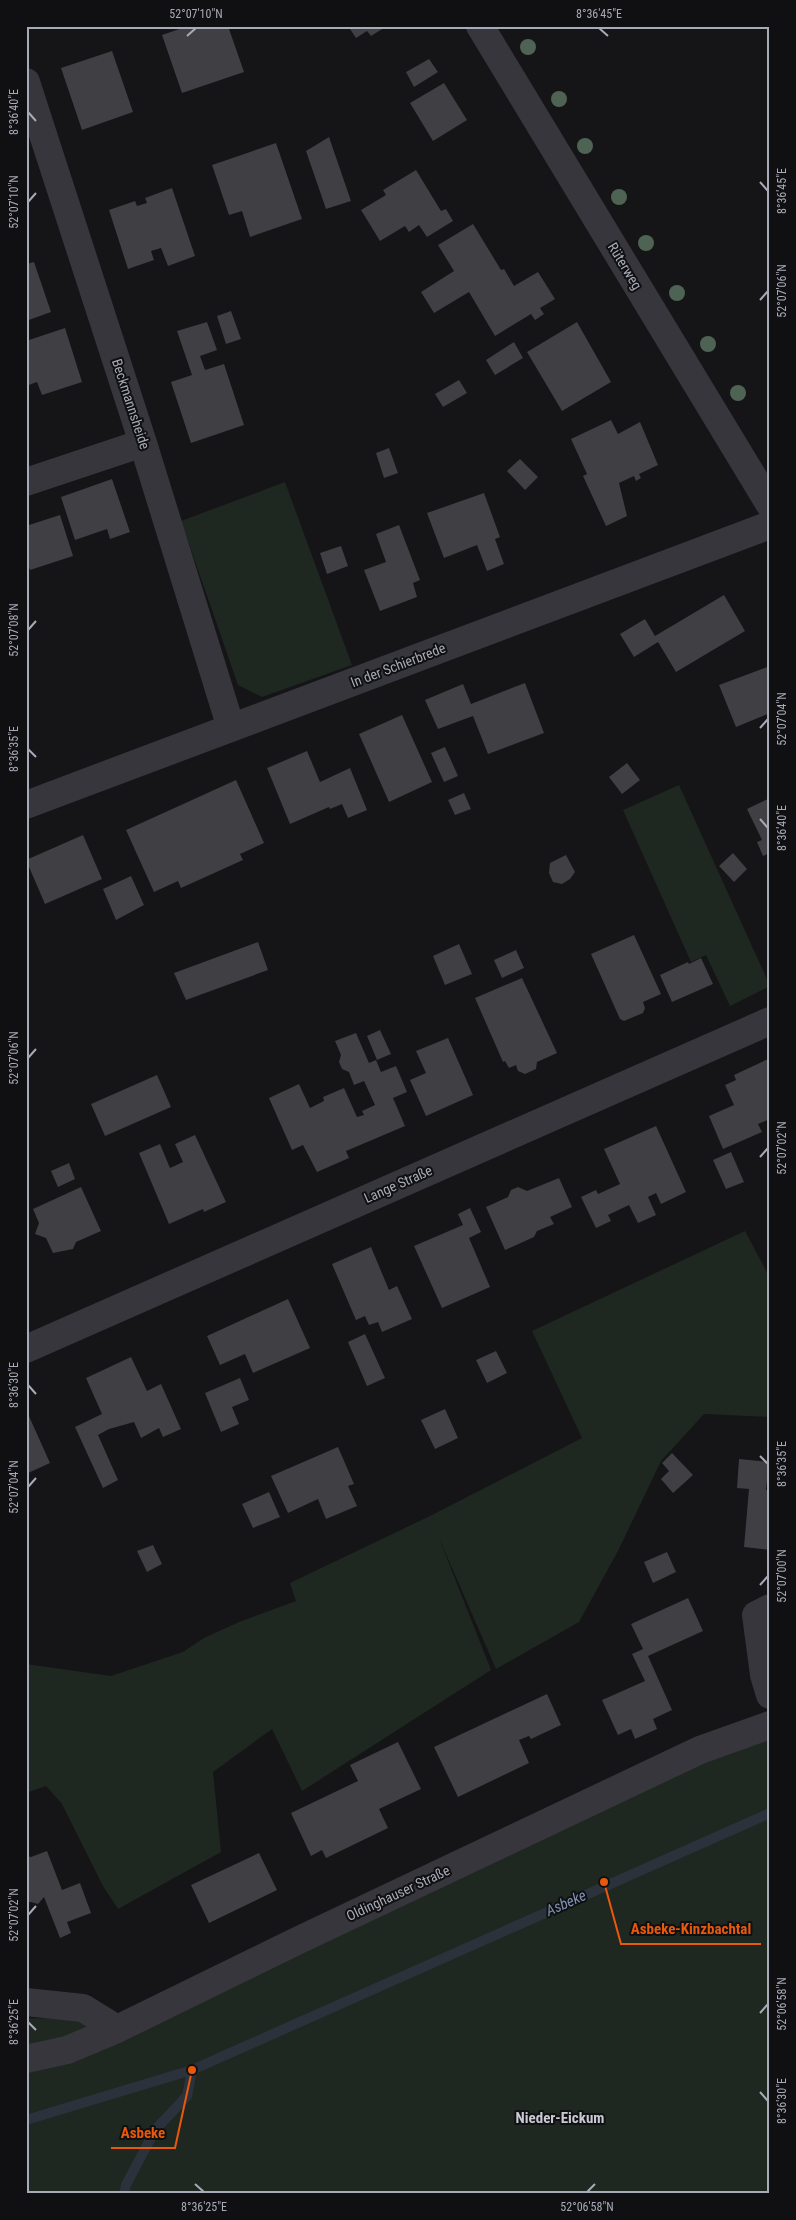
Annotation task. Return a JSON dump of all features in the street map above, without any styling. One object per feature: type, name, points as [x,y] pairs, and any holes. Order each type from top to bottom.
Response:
[{"type":"street","name":"Rüterweg","points":[[480,26],[770,505]]},
{"type":"street","name":"Beckmannsheide","points":[[26,82],[143,443],[231,728]]},
{"type":"street","points":[[26,482],[143,443]]},
{"type":"street","name":"In der Schierbrede","points":[[26,805],[770,525]]},
{"type":"street","name":"Lange Straße","points":[[26,1349],[770,1021]]},
{"type":"street","points":[[770,1608],[756,1615],[764,1676],[770,1696]]},
{"type":"street","name":"Oldinghauser Straße","points":[[26,2059],[67,2050],[117,2029],[691,1754],[770,1725]]},
{"type":"street","points":[[26,2002],[83,2008],[117,2029]]},
{"type":"shaded area","points":[[285,482],[352,665],[262,697],[238,685],[181,521]]},
{"type":"shaded area","points":[[679,785],[770,986],[730,1006],[706,955],[691,962],[623,810]]},
{"type":"shaded area","points":[[745,1231],[770,1278],[770,1417],[704,1414],[661,1461],[618,1551],[579,1622],[496,1669],[439,1538],[491,1670],[302,1791],[272,1729],[213,1772],[221,1852],[118,1909],[103,1886],[62,1804],[46,1786],[26,1793],[26,1664],[111,1676],[183,1652],[204,1638],[239,1622],[296,1601],[290,1583],[430,1516],[582,1438],[532,1331]]},
{"type":"shaded area","points":[[770,1732],[770,2194],[26,2194],[26,2018],[133,2020]]},
{"type":"building","points":[[188,26],[228,26],[244,72],[182,93],[162,35]]},
{"type":"building","points":[[348,26],[387,26],[371,36],[367,31],[356,38]]},
{"type":"building","points":[[112,51],[133,112],[82,130],[61,68]]},
{"type":"building","points":[[429,59],[438,72],[414,87],[406,72]]},
{"type":"building","points":[[444,83],[467,120],[433,141],[410,103]]},
{"type":"building","points":[[329,137],[351,201],[326,209],[306,151]]},
{"type":"building","points":[[276,143],[302,219],[250,237],[242,211],[229,215],[212,165]]},
{"type":"building","points":[[416,170],[441,211],[446,209],[453,221],[427,237],[419,225],[409,232],[405,226],[380,241],[361,210],[386,195],[383,190]]},
{"type":"building","points":[[172,188],[195,256],[168,266],[161,248],[151,251],[154,260],[128,269],[109,210],[135,201],[137,206],[147,203],[145,198]]},
{"type":"building","points":[[473,224],[501,270],[504,269],[514,286],[538,272],[555,299],[540,308],[544,314],[535,320],[531,314],[495,336],[469,292],[434,313],[421,292],[454,271],[438,245]]},
{"type":"building","points":[[34,262],[51,312],[26,321],[26,264]]},
{"type":"building","points":[[231,311],[241,339],[226,344],[217,316]]},
{"type":"building","points":[[207,322],[217,350],[200,356],[205,370],[224,364],[244,425],[191,443],[171,382],[192,375],[177,331]]},
{"type":"building","points":[[577,322],[611,382],[562,411],[527,352]]},
{"type":"building","points":[[65,328],[82,382],[42,395],[37,382],[26,386],[26,341]]},
{"type":"building","points":[[514,342],[523,358],[495,375],[486,360]]},
{"type":"building","points":[[459,380],[467,393],[443,407],[435,394]]},
{"type":"building","points":[[611,420],[618,434],[640,422],[658,465],[639,474],[641,478],[636,481],[634,476],[619,483],[627,516],[606,526],[583,476],[587,474],[571,439]]},
{"type":"building","points":[[389,448],[398,473],[384,478],[376,453]]},
{"type":"building","points":[[520,459],[538,477],[525,490],[507,471]]},
{"type":"building","points":[[112,479],[130,532],[110,539],[107,529],[75,540],[61,497]]},
{"type":"building","points":[[484,493],[500,537],[495,539],[504,564],[487,571],[477,545],[444,558],[427,513]]},
{"type":"building","points":[[60,515],[73,556],[30,570],[26,559],[26,526]]},
{"type":"building","points":[[399,525],[420,580],[413,583],[417,597],[380,611],[364,570],[386,562],[376,534]]},
{"type":"building","points":[[341,546],[348,566],[327,574],[320,553]]},
{"type":"building","points":[[724,595],[745,631],[676,672],[658,642],[634,657],[620,634],[645,619],[655,636]]},
{"type":"building","points":[[770,666],[770,713],[736,727],[719,685]]},
{"type":"building","points":[[525,683],[544,733],[488,754],[473,716],[438,729],[425,700],[463,684],[471,704]]},
{"type":"building","points":[[402,715],[432,782],[389,802],[359,734]]},
{"type":"building","points":[[445,747],[458,776],[444,782],[431,753]]},
{"type":"building","points":[[307,751],[320,782],[350,768],[367,810],[348,818],[342,804],[330,809],[329,807],[290,824],[267,768]]},
{"type":"building","points":[[627,763],[640,780],[622,794],[609,777]]},
{"type":"building","points":[[236,780],[264,843],[240,854],[243,860],[181,888],[178,881],[154,892],[126,830]]},
{"type":"building","points":[[464,793],[471,809],[455,815],[448,800]]},
{"type":"building","points":[[770,798],[770,853],[763,856],[757,842],[762,840],[747,809]]},
{"type":"building","points":[[83,835],[102,879],[45,904],[26,860]]},
{"type":"building","points":[[733,853],[747,869],[734,882],[719,866]]},
{"type":"building","points":[[566,855],[575,872],[570,879],[562,884],[553,882],[549,873],[550,863]]},
{"type":"building","points":[[131,876],[144,905],[116,920],[103,889]]},
{"type":"building","points":[[634,935],[661,994],[643,1002],[645,1008],[643,1013],[624,1021],[620,1019],[591,954]]},
{"type":"building","points":[[258,942],[268,970],[186,1000],[174,973]]},
{"type":"building","points":[[459,944],[472,974],[445,985],[433,956]]},
{"type":"building","points":[[516,950],[524,968],[502,978],[494,960]]},
{"type":"building","points":[[701,958],[713,984],[672,1002],[660,975]]},
{"type":"building","points":[[522,978],[557,1053],[537,1062],[536,1069],[525,1074],[518,1071],[516,1065],[509,1068],[505,1061],[503,1062],[475,998]]},
{"type":"building","points":[[380,1030],[391,1054],[377,1060],[367,1036]]},
{"type":"building","points":[[356,1033],[369,1063],[376,1060],[381,1072],[396,1066],[407,1092],[393,1098],[405,1126],[346,1151],[349,1158],[317,1172],[303,1145],[292,1150],[269,1098],[299,1084],[310,1108],[324,1101],[323,1097],[344,1088],[357,1117],[364,1115],[362,1111],[375,1105],[364,1081],[354,1085],[349,1072],[342,1069],[339,1062],[341,1055],[335,1041]]},
{"type":"building","points":[[448,1038],[473,1095],[426,1116],[410,1080],[426,1073],[416,1051]]},
{"type":"building","points":[[768,1059],[770,1119],[758,1124],[762,1132],[723,1149],[709,1116],[734,1105],[725,1085],[736,1080],[734,1075]]},
{"type":"building","points":[[157,1075],[171,1107],[105,1136],[91,1104]]},
{"type":"building","points":[[656,1126],[686,1192],[661,1204],[656,1193],[648,1197],[656,1215],[638,1223],[629,1205],[608,1215],[611,1221],[596,1228],[581,1197],[596,1190],[598,1194],[620,1184],[604,1149]]},
{"type":"building","points":[[195,1135],[226,1202],[204,1212],[203,1209],[169,1224],[139,1153],[160,1144],[170,1168],[183,1162],[175,1144]]},
{"type":"building","points":[[731,1152],[744,1182],[726,1189],[713,1160]]},
{"type":"building","points":[[69,1163],[75,1179],[58,1187],[51,1171]]},
{"type":"building","points":[[559,1178],[572,1207],[550,1217],[554,1224],[537,1231],[534,1237],[505,1250],[486,1207],[508,1197],[511,1190],[518,1187],[527,1191]]},
{"type":"building","points":[[81,1187],[101,1231],[76,1242],[73,1249],[53,1253],[46,1238],[35,1234],[39,1223],[33,1209]]},
{"type":"building","points":[[470,1208],[481,1232],[469,1238],[490,1287],[442,1308],[414,1246],[463,1225],[458,1214]]},
{"type":"building","points":[[371,1247],[389,1290],[397,1286],[412,1319],[382,1332],[378,1322],[369,1325],[365,1316],[356,1320],[332,1264]]},
{"type":"building","points":[[288,1299],[310,1348],[253,1373],[245,1354],[220,1365],[207,1336]]},
{"type":"building","points":[[365,1334],[385,1378],[367,1386],[348,1342]]},
{"type":"building","points":[[496,1351],[507,1373],[487,1383],[476,1360]]},
{"type":"building","points":[[131,1357],[147,1391],[161,1384],[181,1429],[163,1437],[159,1428],[141,1438],[134,1422],[109,1429],[98,1435],[118,1480],[103,1488],[75,1427],[102,1414],[86,1378]]},
{"type":"building","points":[[240,1378],[249,1400],[232,1407],[239,1424],[221,1432],[205,1393]]},
{"type":"building","points":[[445,1409],[458,1438],[435,1449],[421,1420]]},
{"type":"building","points":[[28,1414],[50,1463],[26,1474],[26,1415]]},
{"type":"building","points":[[338,1447],[354,1484],[348,1486],[357,1506],[326,1519],[318,1499],[288,1513],[271,1476]]},
{"type":"building","points":[[672,1453],[693,1475],[673,1493],[661,1479],[669,1471],[662,1463]]},
{"type":"building","points":[[739,1459],[769,1462],[766,1490],[770,1491],[770,1550],[744,1547],[749,1489],[737,1488]]},
{"type":"building","points":[[269,1492],[280,1517],[253,1528],[242,1504]]},
{"type":"building","points":[[153,1545],[162,1564],[147,1572],[137,1551]]},
{"type":"building","points":[[667,1552],[676,1572],[653,1583],[644,1562]]},
{"type":"building","points":[[688,1598],[703,1631],[648,1656],[672,1710],[653,1719],[657,1729],[635,1739],[631,1729],[618,1735],[602,1700],[645,1681],[632,1654],[643,1649],[631,1624]]},
{"type":"building","points":[[547,1694],[561,1725],[531,1739],[529,1736],[519,1740],[529,1763],[458,1797],[434,1747]]},
{"type":"building","points":[[398,1742],[421,1789],[379,1809],[388,1828],[326,1858],[322,1850],[311,1856],[291,1813],[358,1781],[350,1765]]},
{"type":"building","points":[[47,1851],[62,1890],[80,1883],[91,1913],[67,1922],[71,1933],[60,1938],[44,1897],[38,1904],[26,1903],[26,1856],[31,1857]]},
{"type":"building","points":[[259,1853],[277,1890],[209,1923],[191,1885]]},
{"type":"waterway","name":"Asbeke","points":[[26,2120],[192,2070],[770,1813]]},
{"type":"waterway","points":[[124,2194],[126,2185],[155,2130],[187,2096],[192,2070]]},
{"type":"place","name":"Asbeke-Kinzbachtal","points":[[604,1882]]},
{"type":"place","name":"Asbeke","points":[[192,2070]]},
{"type":"district","name":"Nieder-Eickum","points":[[560,2118]]}]
